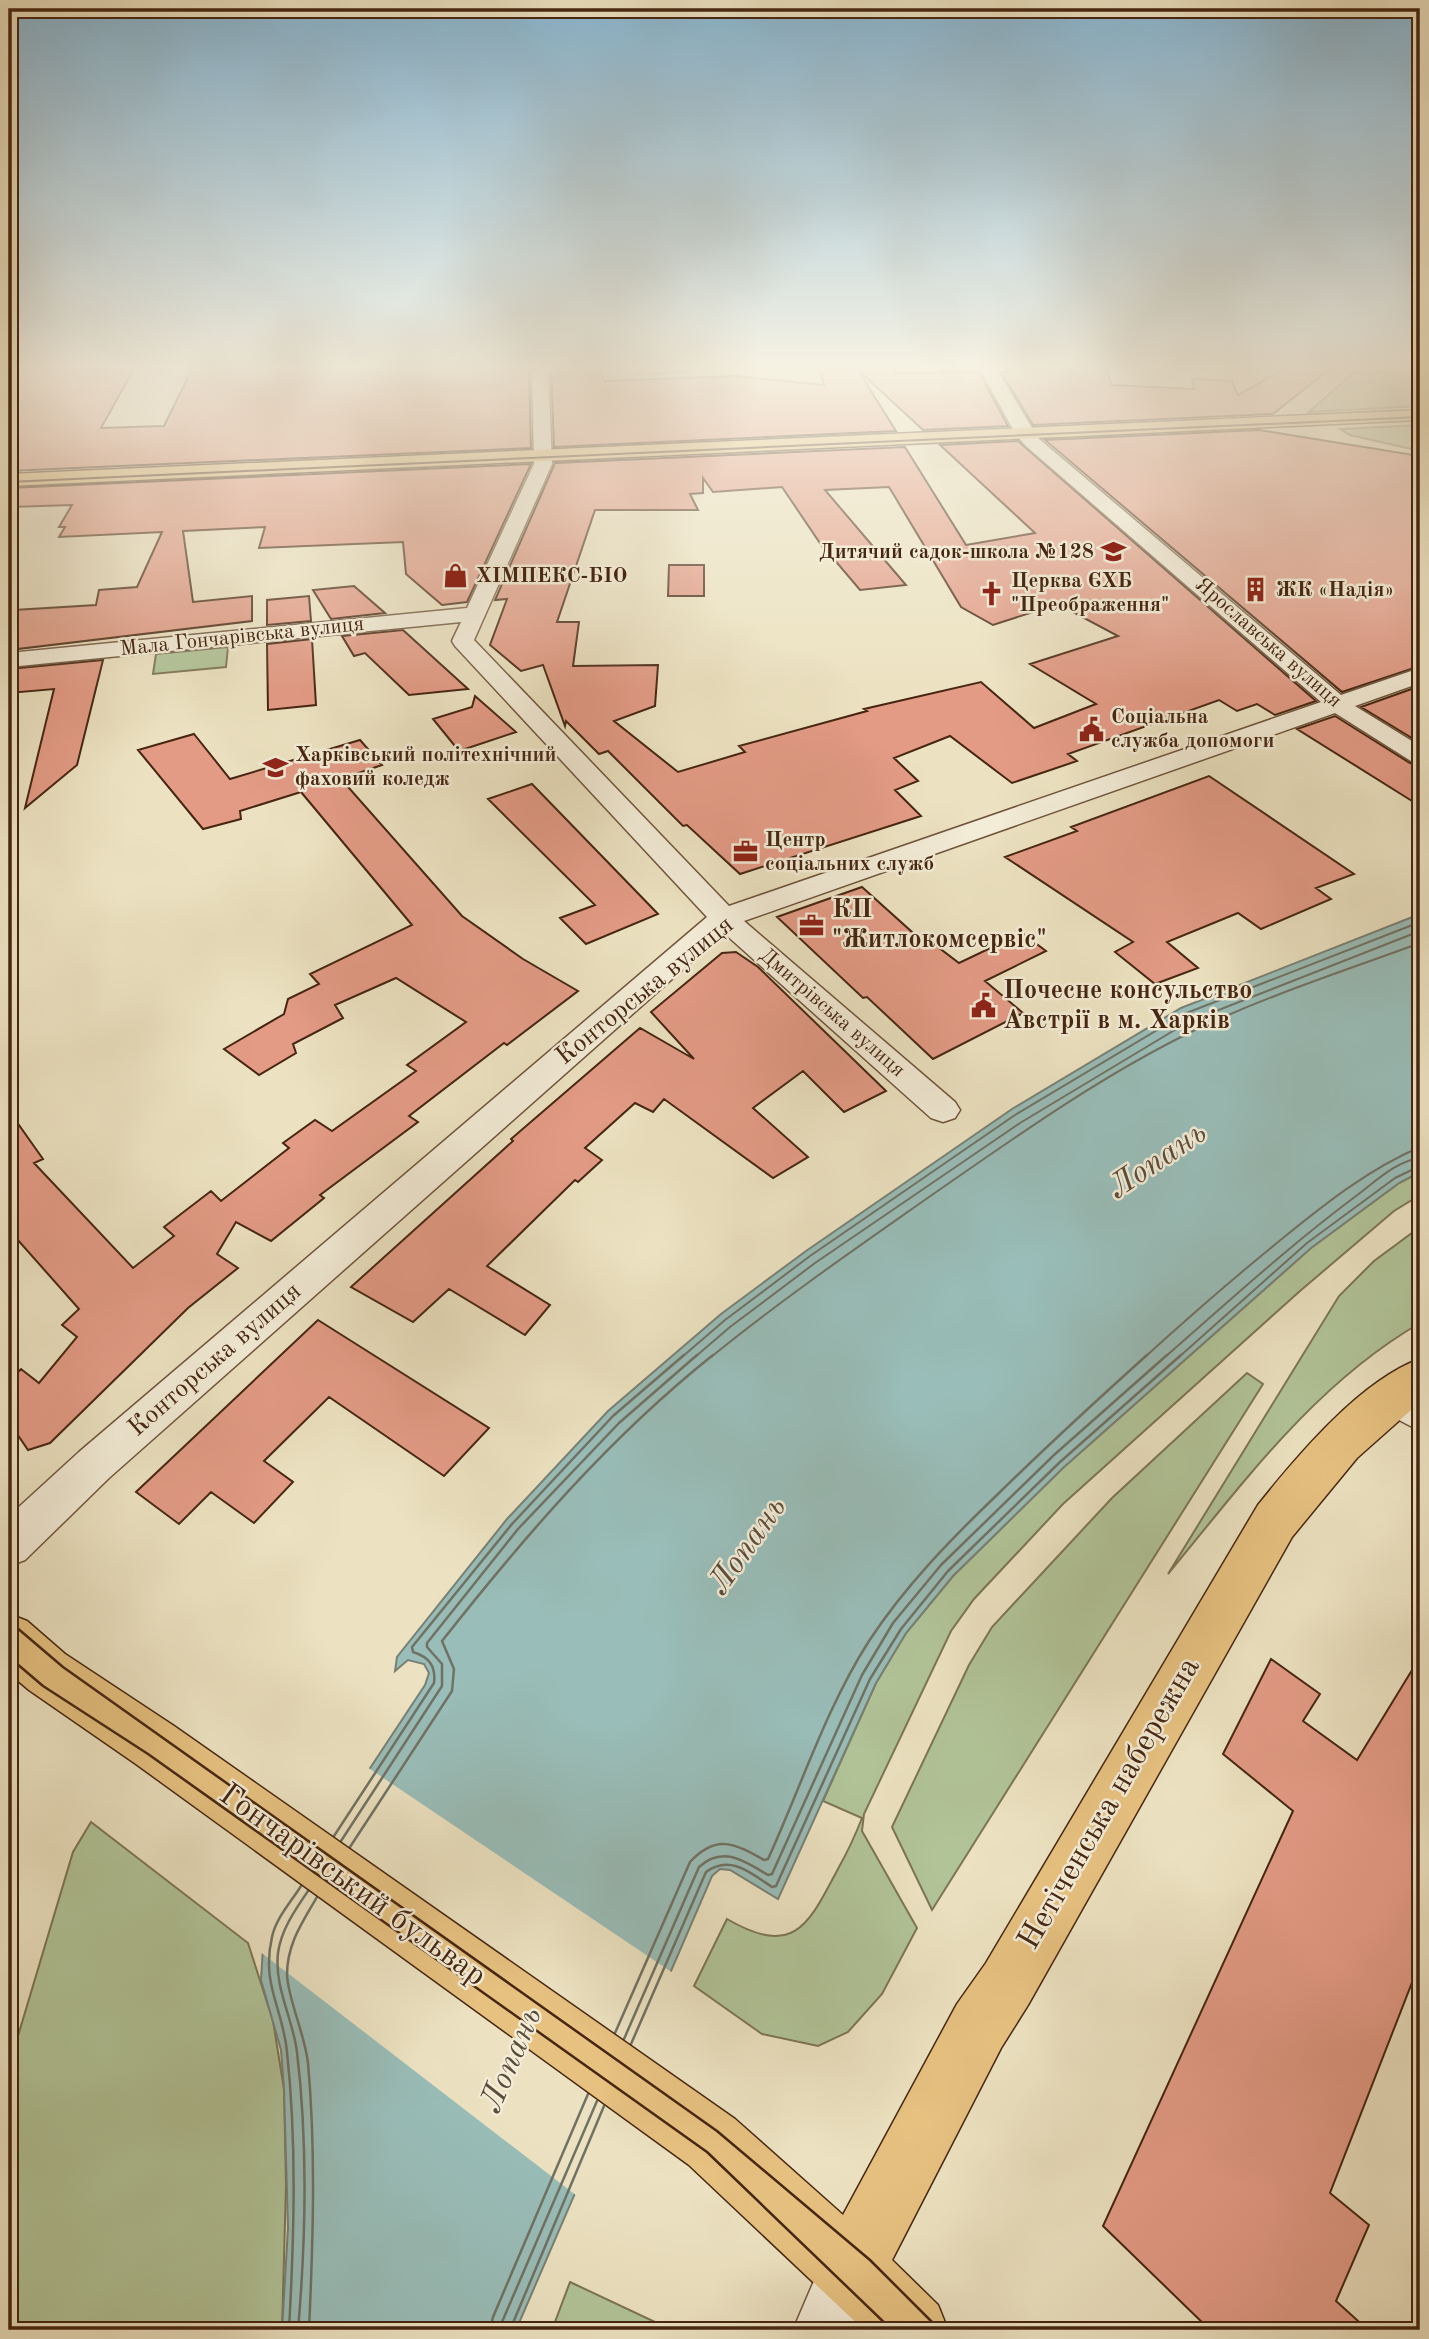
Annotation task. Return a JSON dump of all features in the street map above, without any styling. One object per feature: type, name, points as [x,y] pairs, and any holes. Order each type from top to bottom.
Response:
[{"type":"main road","points":[[9,480],[140,474]]},
{"type":"main road","name":"Нетіченська набережна","points":[[851,2268],[979,2026],[1007,1984],[1251,1559],[1300,1488],[1355,1428],[1411,1396]]},
{"type":"main road","name":"Гончарівський бульвар","points":[[9,1639],[47,1672],[155,1745],[712,2142],[851,2268],[913,2330]]},
{"type":"street","name":"Дмитрівська вулиця","points":[[537,474],[463,641],[724,919],[943,1110]]},
{"type":"street","name":"Ярославська вулиця","points":[[1072,474],[1338,704],[1420,756]]},
{"type":"street","name":"Мала Гончарівська вулиця","points":[[9,660],[475,614]]},
{"type":"street","name":"Конторська вулиця","points":[[9,1545],[104,1456],[724,919],[1420,675]]},
{"type":"street","points":[[825,2330],[851,2268]]},
{"type":"green space","points":[[228,647],[226,667],[153,674],[156,654]]},
{"type":"green space","points":[[1420,1172],[1420,1195],[1394,1211],[1300,1291],[1063,1504],[974,1599],[951,1631],[864,1814],[862,1831],[917,1928],[882,1994],[848,2032],[818,2046],[762,2034],[694,1986],[727,1919],[750,1931],[769,1936],[785,1935],[798,1929],[809,1919],[819,1904],[862,1818],[823,1801],[876,1683],[906,1633],[953,1576],[1064,1467],[1311,1248],[1399,1183]]},
{"type":"green space","points":[[1420,1227],[1420,1323],[1347,1375],[1314,1405],[1253,1470],[1168,1574],[1339,1296],[1374,1261]]},
{"type":"green space","points":[[1247,1373],[1263,1384],[932,1910],[892,1827],[969,1665],[992,1627],[1112,1498]]},
{"type":"green space","points":[[91,1822],[248,1943],[273,2021],[284,2089],[286,2186],[282,2330],[9,2330],[9,2066],[73,1852]]},
{"type":"green space","points":[[570,2282],[672,2330],[552,2330]]},
{"type":"water","name":"Лопань","points":[[1420,914],[1420,1172],[1399,1183],[1311,1248],[1064,1467],[953,1576],[906,1633],[876,1683],[778,1899],[730,1870],[720,1869],[712,1876],[516,2330],[282,2330],[288,2228],[284,2089],[281,2050],[261,1980],[263,1948],[273,1915],[425,1685],[429,1673],[424,1664],[408,1660],[395,1671],[397,1657],[507,1519],[608,1411],[721,1314],[806,1251],[1012,1109],[1181,1008]]},
{"type":"pier","points":[[367,1767],[673,1973],[577,2196],[259,1951],[270,1914]]},
{"type":"building","points":[[310,474],[526,474],[467,602],[442,605],[406,574],[403,542],[259,548],[265,527],[183,531],[193,602],[252,596],[252,621],[9,650],[9,621],[14,610],[96,605],[99,590],[137,587],[162,532],[59,537],[65,527],[59,527],[72,505],[9,507],[9,488]]},
{"type":"building","points":[[550,474],[922,474],[966,545],[1035,533],[971,474],[1056,474],[1316,701],[1275,715],[1257,704],[1237,711],[1219,700],[1068,754],[1077,761],[1012,783],[950,736],[894,758],[918,781],[895,790],[921,816],[740,874],[687,825],[683,826],[608,751],[599,754],[566,721],[565,726],[543,665],[521,671],[490,645],[507,599],[495,600]],"holes":[[[703,478],[713,492],[782,487],[830,558],[833,558],[860,590],[906,585],[825,490],[889,487],[961,607],[993,625],[1058,604],[1118,636],[1030,664],[1096,704],[1034,728],[981,682],[864,709],[867,711],[739,746],[745,752],[678,772],[614,721],[655,706],[658,665],[573,666],[579,622],[557,622],[595,510],[698,510],[690,494],[703,493]]]},
{"type":"building","points":[[1085,474],[1420,474],[1420,666],[1342,692]]},
{"type":"building","points":[[669,565],[704,565],[704,596],[668,596]]},
{"type":"building","points":[[354,586],[385,613],[331,619],[313,590]]},
{"type":"building","points":[[309,596],[311,621],[267,625],[267,600]]},
{"type":"building","points":[[403,630],[468,689],[409,695],[365,653],[354,656],[342,636]]},
{"type":"building","points":[[312,639],[316,705],[268,710],[267,644]]},
{"type":"building","points":[[103,660],[77,765],[25,808],[54,689],[9,693],[9,669]]},
{"type":"building","points":[[1420,686],[1420,743],[1361,707]]},
{"type":"building","points":[[475,696],[516,732],[459,751],[433,719],[472,707]]},
{"type":"building","points":[[1335,716],[1410,763],[1420,765],[1420,806],[1297,729]]},
{"type":"building","points":[[194,734],[230,779],[360,740],[382,765],[341,779],[462,916],[523,959],[578,991],[507,1045],[504,1043],[409,1116],[418,1122],[320,1195],[324,1198],[271,1241],[236,1222],[217,1254],[238,1268],[188,1308],[50,1443],[28,1450],[9,1422],[9,1381],[21,1369],[39,1383],[77,1337],[62,1325],[79,1309],[9,1230],[9,1111],[43,1159],[34,1163],[133,1268],[174,1236],[164,1227],[211,1191],[221,1201],[289,1148],[283,1143],[315,1120],[332,1131],[416,1071],[407,1065],[466,1022],[396,978],[335,1005],[343,1018],[293,1044],[296,1053],[259,1075],[224,1049],[284,1014],[288,999],[319,984],[310,974],[412,925],[301,792],[240,811],[241,819],[203,829],[138,750]]},
{"type":"building","points":[[1209,776],[1354,874],[1316,888],[1331,899],[1261,929],[1238,913],[1167,942],[1198,968],[1155,984],[1115,952],[1133,942],[1005,857],[1077,831],[1071,827]]},
{"type":"building","points":[[532,784],[658,914],[586,944],[560,918],[595,905],[488,799]]},
{"type":"building","points":[[862,887],[921,940],[926,938],[959,963],[1022,933],[1046,951],[985,981],[1023,1013],[933,1059],[777,917]]},
{"type":"building","points":[[736,952],[758,967],[886,1091],[844,1112],[803,1071],[753,1108],[808,1157],[773,1178],[664,1099],[653,1112],[635,1103],[585,1148],[602,1160],[578,1182],[575,1180],[487,1266],[550,1305],[525,1335],[449,1289],[413,1322],[351,1287],[513,1141],[511,1139],[640,1028],[694,1059],[651,1012],[722,953]]},
{"type":"building","points":[[318,1320],[489,1428],[444,1476],[329,1397],[264,1461],[293,1482],[254,1523],[211,1492],[179,1524],[136,1492]]},
{"type":"building","points":[[1420,1657],[1420,1962],[1330,2193],[1369,2225],[1336,2301],[1368,2330],[1210,2330],[1103,2226],[1293,1811],[1223,1754],[1271,1659],[1320,1694],[1303,1721],[1357,1760]]},
{"type":"tram line","points":[[9,482],[179,474]]},
{"type":"tram line","points":[[9,1621],[63,1667],[717,2131],[870,2260],[940,2330]]},
{"type":"tram line","points":[[9,1657],[43,1686],[148,1754],[707,2152],[892,2330]]},
{"type":"place","name":"Дитячий садок-школа №128","points":[[1114,552]]},
{"type":"place","name":"ХІМПЕКС-БІО","points":[[456,576]]},
{"type":"place","name":"ЖК «Надія»","points":[[1256,590]]},
{"type":"place","name":"Церква ЄХБ \"Преображення\"","points":[[991,593]]},
{"type":"place","name":"Соціальна служба допомоги","points":[[1091,729]]},
{"type":"place","name":"Харківський політехнічний фаховий коледж","points":[[275,767]]},
{"type":"place","name":"Центр соціальних служб","points":[[745,852]]},
{"type":"place","name":"КП \"Житлокомсервіс\"","points":[[812,925]]},
{"type":"place","name":"Почесне консульство Австрії в м. Харків","points":[[983,1006]]}]
